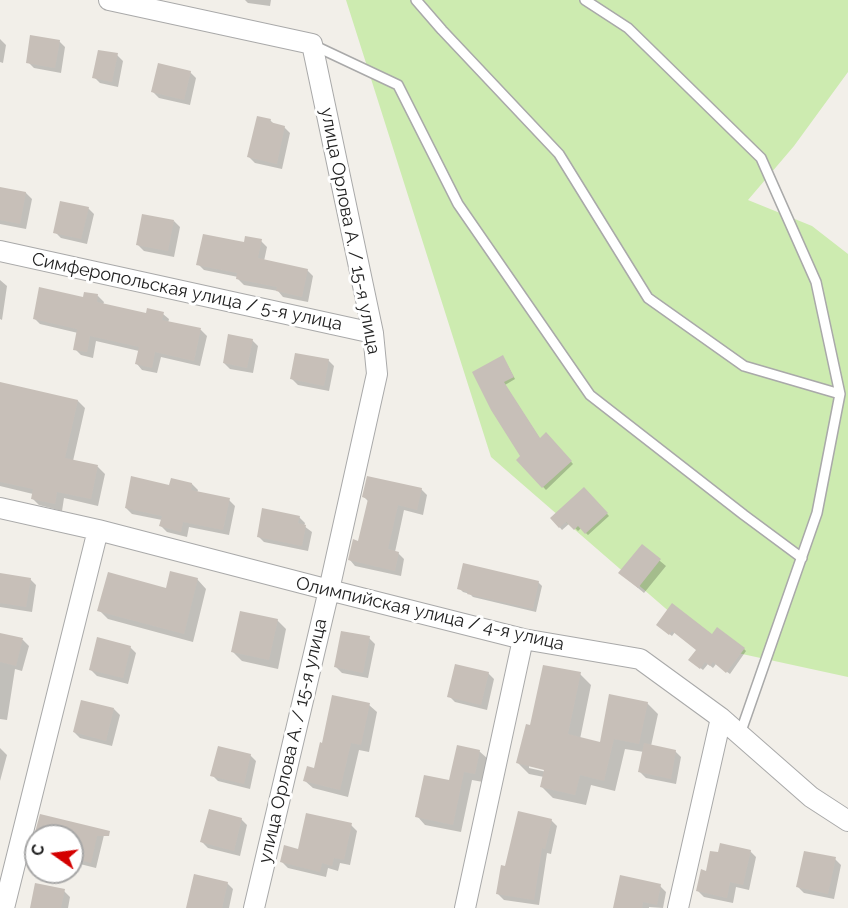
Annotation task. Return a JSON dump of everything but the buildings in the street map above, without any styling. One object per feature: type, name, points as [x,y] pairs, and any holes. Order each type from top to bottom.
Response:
[{"type":"street","points":[[110,0],[312,44]]},
{"type":"street","name":"улица Орлова А. / 15-я улица","points":[[254,908],[377,374],[373,333],[312,44]]},
{"type":"street","name":"Симферопольская улица / 5-я улица","points":[[0,251],[373,333]]},
{"type":"street","name":"Олимпийская улица / 4-я улица","points":[[0,508],[98,530],[523,639],[640,659],[721,718],[811,797],[848,821]]},
{"type":"street","points":[[4,908],[98,530]]},
{"type":"street","points":[[465,908],[523,639]]},
{"type":"street","points":[[678,908],[721,718]]},
{"type":"lane","points":[[416,0],[560,154],[648,298],[744,366],[840,394]]},
{"type":"lane","points":[[585,0],[628,28],[761,158],[816,282],[840,394],[818,513],[740,734]]},
{"type":"lane","points":[[312,44],[399,85],[458,204],[590,395],[802,558]]},
{"type":"green space","points":[[346,0],[848,0],[848,72],[794,146],[748,200],[812,226],[848,254],[848,677],[710,647],[491,457]]}]
